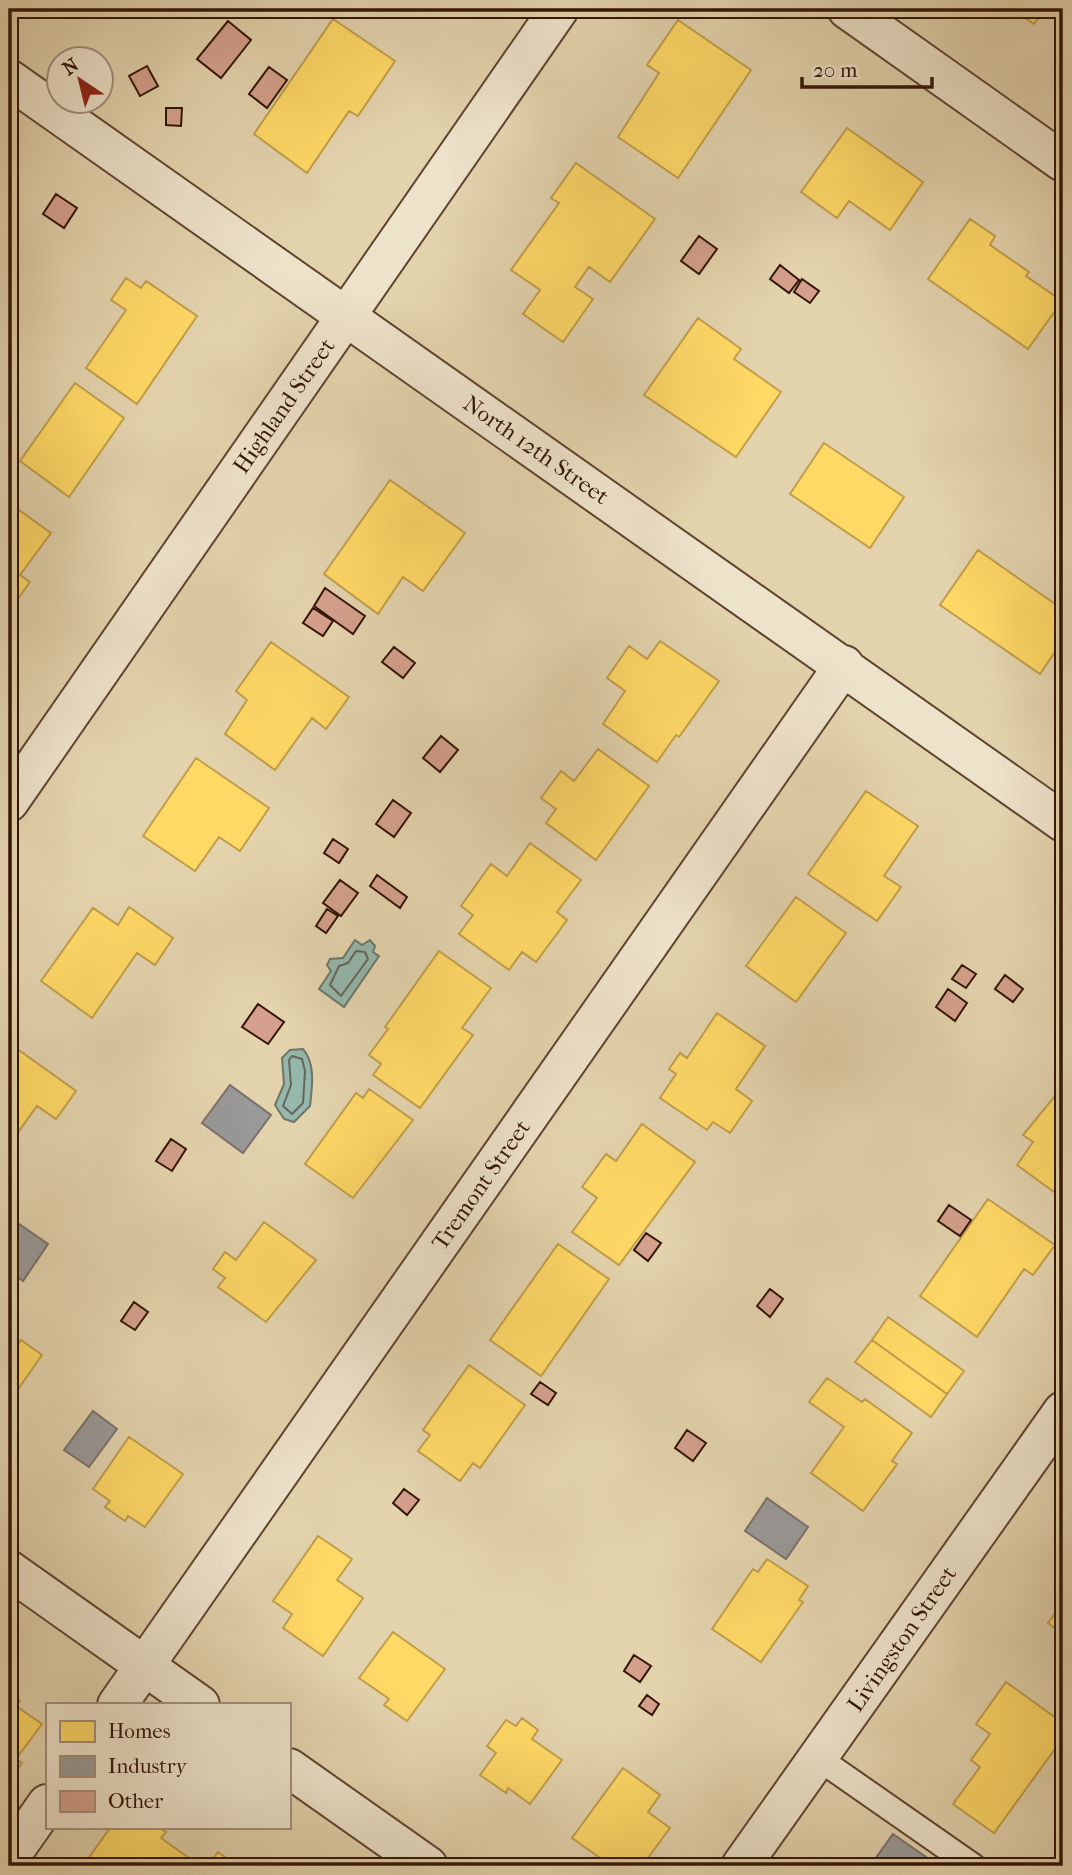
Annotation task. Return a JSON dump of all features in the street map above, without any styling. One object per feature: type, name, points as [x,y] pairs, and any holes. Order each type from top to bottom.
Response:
[{"type":"street","name":"Highland Street","points":[[9,802],[559,9]]},
{"type":"street","points":[[847,9],[1063,162]]},
{"type":"street","name":"North 12th Street","points":[[9,79],[844,665],[1063,822]]},
{"type":"street","name":"Tremont Street","points":[[118,1703],[844,665]]},
{"type":"street","name":"Livingston Street","points":[[741,1866],[1063,1411]]},
{"type":"street","points":[[9,1570],[197,1703]]},
{"type":"street","points":[[290,1769],[428,1866]]},
{"type":"street","points":[[9,1858],[46,1805]]},
{"type":"lane","points":[[818,1758],[972,1866]]},
{"type":"water","points":[[355,940],[362,945],[370,940],[375,946],[373,952],[379,956],[344,1007],[319,989],[331,971],[327,965],[330,959],[343,958]]},
{"type":"water","points":[[303,1049],[311,1069],[310,1106],[294,1122],[284,1119],[275,1105],[284,1084],[282,1058],[290,1050]]},
{"type":"building: Homes","points":[[1012,9],[1045,9],[1034,24]]},
{"type":"building: Homes","points":[[333,19],[395,61],[358,116],[349,111],[307,173],[254,134]]},
{"type":"building: Homes","points":[[678,20],[751,70],[678,178],[618,137],[659,73],[647,65]]},
{"type":"building: Homes","points":[[847,128],[923,182],[890,230],[849,201],[837,218],[801,192]]},
{"type":"building: Homes","points":[[576,163],[655,219],[610,282],[589,267],[575,287],[593,299],[563,342],[523,314],[540,290],[511,270],[559,203],[551,198]]},
{"type":"building: Homes","points":[[970,219],[995,236],[990,245],[1029,272],[1026,276],[1062,301],[1028,349],[928,279]]},
{"type":"building: Homes","points":[[126,278],[141,288],[146,281],[197,316],[137,404],[86,368],[126,310],[111,300]]},
{"type":"building: Homes","points":[[698,318],[741,349],[734,359],[781,392],[736,457],[644,395]]},
{"type":"building: Homes","points":[[75,383],[124,418],[69,497],[20,461]]},
{"type":"building: Homes","points":[[824,443],[904,497],[870,548],[790,494]]},
{"type":"building: Homes","points":[[390,480],[465,533],[423,591],[403,577],[378,614],[324,574]]},
{"type":"building: Homes","points":[[9,503],[51,533],[20,575],[30,582],[9,611]]},
{"type":"building: Homes","points":[[978,550],[1058,606],[1055,610],[1063,616],[1063,640],[1040,674],[940,605]]},
{"type":"building: Homes","points":[[660,641],[719,681],[679,737],[676,735],[657,762],[603,724],[625,691],[607,678],[629,646],[647,659]]},
{"type":"building: Homes","points":[[271,642],[349,697],[326,729],[312,718],[275,770],[225,734],[247,700],[236,691]]},
{"type":"building: Homes","points":[[598,749],[649,786],[596,860],[546,823],[556,809],[541,798],[561,771],[574,781]]},
{"type":"building: Homes","points":[[196,758],[269,808],[240,851],[219,837],[195,871],[143,836]]},
{"type":"building: Homes","points":[[866,791],[918,826],[884,876],[901,887],[877,921],[808,874]]},
{"type":"building: Homes","points":[[530,843],[581,880],[557,912],[567,920],[536,962],[522,952],[509,970],[459,934],[473,915],[461,906],[491,864],[507,876]]},
{"type":"building: Homes","points":[[796,897],[846,933],[796,1002],[746,966]]},
{"type":"building: Homes","points":[[129,907],[173,938],[155,965],[137,953],[92,1018],[41,981],[93,908],[118,925]]},
{"type":"building: Homes","points":[[439,951],[491,988],[462,1028],[473,1035],[420,1108],[373,1075],[381,1064],[369,1055],[388,1029],[385,1027]]},
{"type":"building: Homes","points":[[717,1013],[765,1046],[736,1089],[752,1101],[730,1133],[713,1122],[707,1130],[660,1098],[676,1074],[669,1069],[680,1053],[687,1058]]},
{"type":"building: Homes","points":[[9,1043],[76,1091],[56,1119],[37,1106],[9,1145]]},
{"type":"building: Homes","points":[[1063,1086],[1061,1197],[1017,1165],[1033,1142],[1023,1135]]},
{"type":"building: Homes","points":[[369,1089],[413,1120],[353,1198],[305,1164],[356,1093],[363,1098]]},
{"type":"building: Homes","points":[[642,1124],[695,1162],[619,1265],[572,1232],[597,1198],[582,1187],[606,1154],[616,1161]]},
{"type":"building: Homes","points":[[988,1199],[1055,1245],[1033,1275],[1024,1269],[977,1337],[920,1296]]},
{"type":"building: Homes","points":[[264,1222],[316,1260],[266,1322],[218,1287],[225,1278],[213,1269],[225,1252],[236,1260]]},
{"type":"building: Homes","points":[[558,1244],[609,1279],[541,1376],[490,1340]]},
{"type":"building: Homes","points":[[888,1317],[964,1371],[947,1394],[872,1340]]},
{"type":"building: Homes","points":[[21,1340],[42,1355],[9,1402],[9,1350],[12,1352]]},
{"type":"building: Homes","points":[[872,1340],[947,1394],[931,1417],[855,1362]]},
{"type":"building: Homes","points":[[469,1365],[525,1405],[480,1468],[473,1463],[460,1481],[418,1451],[430,1435],[423,1430]]},
{"type":"building: Homes","points":[[827,1378],[862,1402],[865,1399],[912,1433],[892,1461],[897,1464],[863,1511],[811,1473],[844,1427],[809,1402]]},
{"type":"building: Homes","points":[[129,1437],[183,1474],[145,1527],[128,1516],[125,1521],[105,1507],[110,1501],[93,1489]]},
{"type":"building: Homes","points":[[318,1536],[352,1559],[337,1580],[363,1598],[323,1656],[283,1628],[292,1614],[273,1601]]},
{"type":"building: Homes","points":[[767,1559],[808,1586],[799,1600],[803,1602],[761,1662],[712,1629],[753,1569],[758,1572]]},
{"type":"building: Homes","points":[[1063,1602],[1063,1634],[1048,1623]]},
{"type":"building: Homes","points":[[393,1632],[445,1669],[407,1721],[384,1705],[389,1699],[359,1678]]},
{"type":"building: Homes","points":[[1006,1682],[1063,1723],[1063,1738],[994,1833],[953,1804],[980,1767],[971,1760],[990,1734],[976,1724]]},
{"type":"building: Homes","points":[[10,1694],[20,1701],[16,1706],[42,1724],[16,1759],[22,1763],[10,1779]]},
{"type":"building: Homes","points":[[522,1718],[538,1730],[532,1739],[562,1760],[530,1804],[508,1788],[506,1793],[480,1775],[496,1753],[487,1746],[506,1720],[516,1726]]},
{"type":"building: Homes","points":[[623,1768],[660,1795],[648,1812],[670,1828],[642,1866],[603,1866],[597,1862],[600,1858],[572,1838]]},
{"type":"building: Homes","points":[[109,1829],[161,1829],[166,1832],[161,1838],[189,1858],[183,1866],[90,1866],[85,1863]]},
{"type":"building: Homes","points":[[218,1852],[238,1866],[207,1866]]},
{"type":"building: Industry","points":[[230,1085],[271,1115],[243,1153],[202,1123]]},
{"type":"building: Industry","points":[[9,1217],[48,1244],[23,1281],[9,1271]]},
{"type":"building: Industry","points":[[93,1411],[117,1429],[89,1467],[64,1450]]},
{"type":"building: Industry","points":[[767,1498],[808,1527],[786,1559],[745,1531]]},
{"type":"building: Industry","points":[[893,1834],[939,1866],[870,1866]]},
{"type":"building: Other","points":[[228,21],[251,40],[221,78],[197,59]]},
{"type":"building: Other","points":[[147,66],[158,86],[140,96],[129,76]]},
{"type":"building: Other","points":[[269,67],[287,80],[267,108],[249,94]]},
{"type":"building: Other","points":[[166,108],[182,108],[181,126],[166,125]]},
{"type":"building: Other","points":[[56,194],[77,208],[64,228],[43,214]]},
{"type":"building: Other","points":[[699,236],[717,249],[699,274],[681,261]]},
{"type":"building: Other","points":[[780,265],[799,280],[789,293],[770,279]]},
{"type":"building: Other","points":[[802,279],[819,291],[810,303],[794,292]]},
{"type":"building: Other","points":[[325,588],[365,616],[353,634],[314,606]]},
{"type":"building: Other","points":[[313,608],[333,621],[323,636],[303,623]]},
{"type":"building: Other","points":[[394,647],[415,663],[403,678],[382,662]]},
{"type":"building: Other","points":[[441,736],[458,750],[440,772],[423,758]]},
{"type":"building: Other","points":[[393,800],[411,813],[394,837],[376,824]]},
{"type":"building: Other","points":[[333,839],[348,849],[339,863],[324,853]]},
{"type":"building: Other","points":[[377,875],[407,897],[400,908],[370,886]]},
{"type":"building: Other","points":[[340,880],[358,893],[341,916],[323,903]]},
{"type":"building: Other","points":[[327,909],[338,916],[326,933],[316,926]]},
{"type":"building: Other","points":[[962,965],[976,974],[966,988],[952,979]]},
{"type":"building: Other","points":[[1005,975],[1023,989],[1013,1002],[995,989]]},
{"type":"building: Other","points":[[948,989],[967,1003],[955,1021],[936,1007]]},
{"type":"building: Other","points":[[258,1004],[284,1022],[268,1044],[242,1027]]},
{"type":"building: Other","points":[[171,1139],[186,1149],[172,1171],[156,1161]]},
{"type":"building: Other","points":[[949,1205],[971,1220],[960,1236],[938,1221]]},
{"type":"building: Other","points":[[646,1233],[661,1243],[648,1261],[634,1250]]},
{"type":"building: Other","points":[[770,1289],[783,1299],[770,1317],[757,1306]]},
{"type":"building: Other","points":[[134,1302],[148,1312],[135,1330],[121,1321]]},
{"type":"building: Other","points":[[540,1382],[556,1393],[548,1405],[531,1394]]},
{"type":"building: Other","points":[[687,1430],[706,1443],[693,1461],[675,1448]]},
{"type":"building: Other","points":[[404,1489],[419,1500],[407,1515],[393,1503]]},
{"type":"building: Other","points":[[634,1655],[651,1666],[640,1682],[624,1671]]},
{"type":"building: Other","points":[[647,1695],[659,1704],[652,1715],[639,1706]]}]
